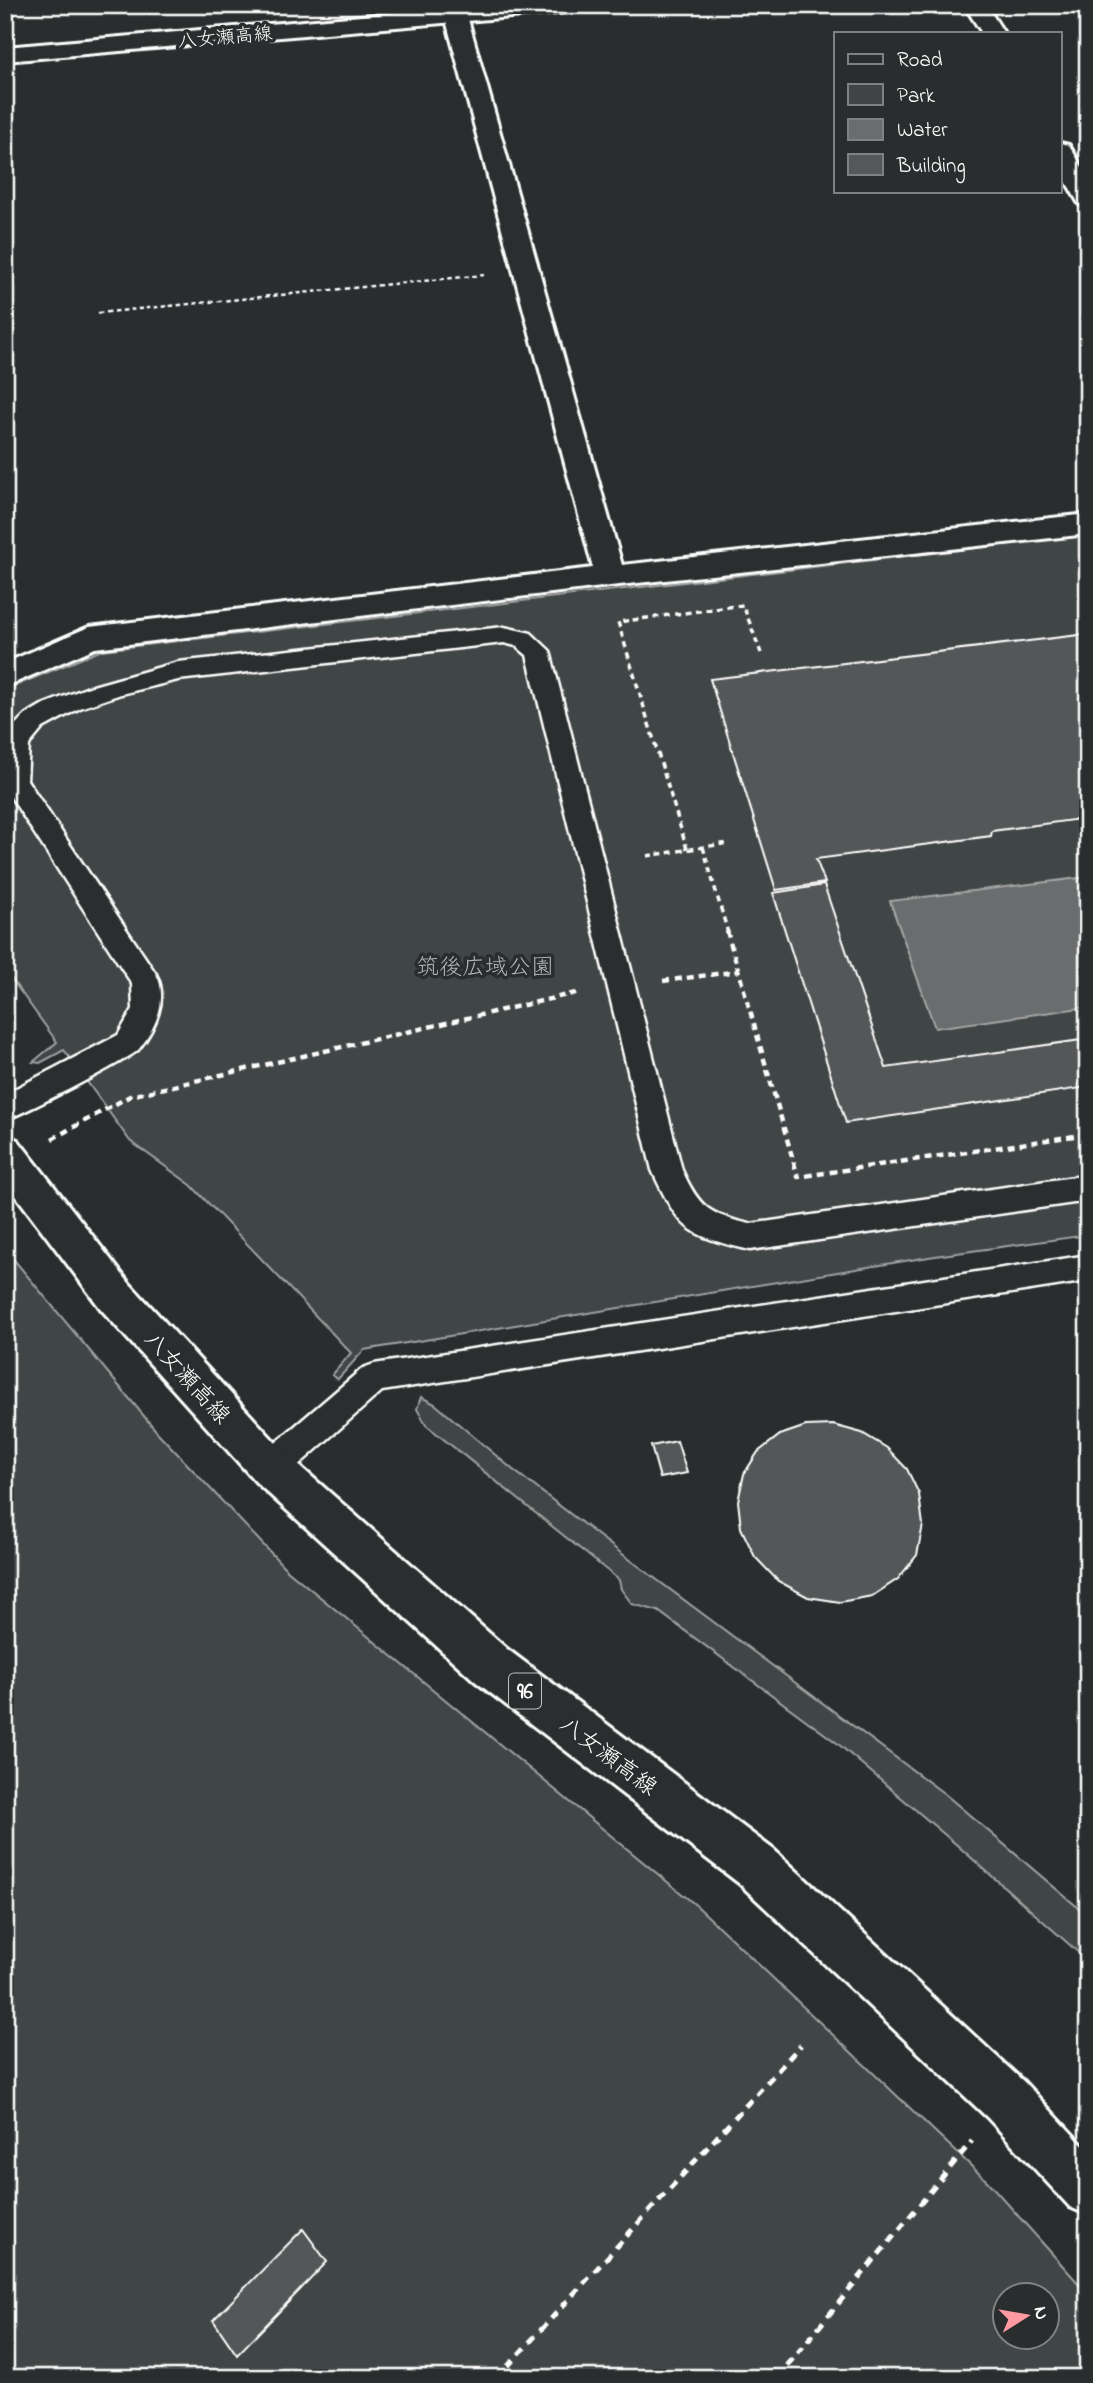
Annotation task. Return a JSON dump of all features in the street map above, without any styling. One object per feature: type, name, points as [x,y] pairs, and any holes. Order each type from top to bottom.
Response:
[{"type":"street","name":"八女瀬高線","points":[[5,54],[455,11],[569,5]]},
{"type":"street","points":[[975,5],[992,32]]},
{"type":"street","points":[[455,11],[610,576]]},
{"type":"street","points":[[1062,154],[1088,199]]},
{"type":"street","points":[[5,676],[89,638],[610,576],[1088,524]]},
{"type":"street","name":"八女瀬高線","points":[[5,1151],[114,1296],[271,1468],[491,1665],[757,1867],[1006,2100],[1088,2189]]},
{"type":"lane","points":[[5,1108],[128,1043],[147,1010],[146,982],[14,781],[13,758],[22,733],[49,710],[178,671],[504,635],[523,639],[538,651],[667,1170],[684,1209],[707,1227],[750,1237],[1088,1188]]},
{"type":"lane","points":[[271,1468],[374,1378],[1088,1268]]},
{"type":"path","points":[[98,313],[526,271]]},
{"type":"path","points":[[687,849],[618,622],[743,605],[761,653]]},
{"type":"path","points":[[647,856],[729,843]]},
{"type":"path","points":[[703,847],[798,1177],[1088,1134]]},
{"type":"path","points":[[662,981],[739,971]]},
{"type":"path","points":[[51,1140],[130,1096],[588,990]]},
{"type":"path","points":[[496,2378],[801,2045]]},
{"type":"path","points":[[777,2378],[1006,2100]]},
{"type":"green space","name":"筑後広域公園","points":[[1088,535],[1088,1235],[935,1256],[364,1350],[338,1379],[332,1375],[351,1353],[191,1185],[130,1141],[64,1050],[40,1063],[33,1062],[57,1042],[5,970],[5,690],[102,650]]},
{"type":"green space","points":[[5,1249],[158,1433],[286,1569],[698,1907],[988,2182],[1088,2294],[1088,2378],[5,2378]]},
{"type":"green space","points":[[421,1397],[435,1404],[512,1469],[621,1553],[946,1795],[1088,1916],[1088,1961],[837,1743],[658,1611],[632,1604],[621,1589],[619,1580],[426,1425],[417,1409]]},
{"type":"water","points":[[1088,877],[1088,1007],[935,1028],[890,901]]},
{"type":"building","points":[[1088,634],[1088,818],[992,831],[991,836],[816,859],[825,883],[776,890],[710,679]]},
{"type":"building","points":[[824,885],[886,1068],[1088,1039],[1088,1087],[846,1123],[773,893]]},
{"type":"building","points":[[833,1425],[862,1433],[887,1448],[907,1469],[919,1494],[923,1525],[917,1555],[898,1579],[872,1596],[840,1602],[808,1597],[778,1581],[755,1557],[741,1528],[738,1501],[744,1474],[758,1452],[780,1435],[806,1426]]},
{"type":"building","points":[[677,1441],[687,1473],[660,1478],[651,1446]]},
{"type":"building","points":[[303,2229],[327,2262],[237,2355],[213,2320]]}]
